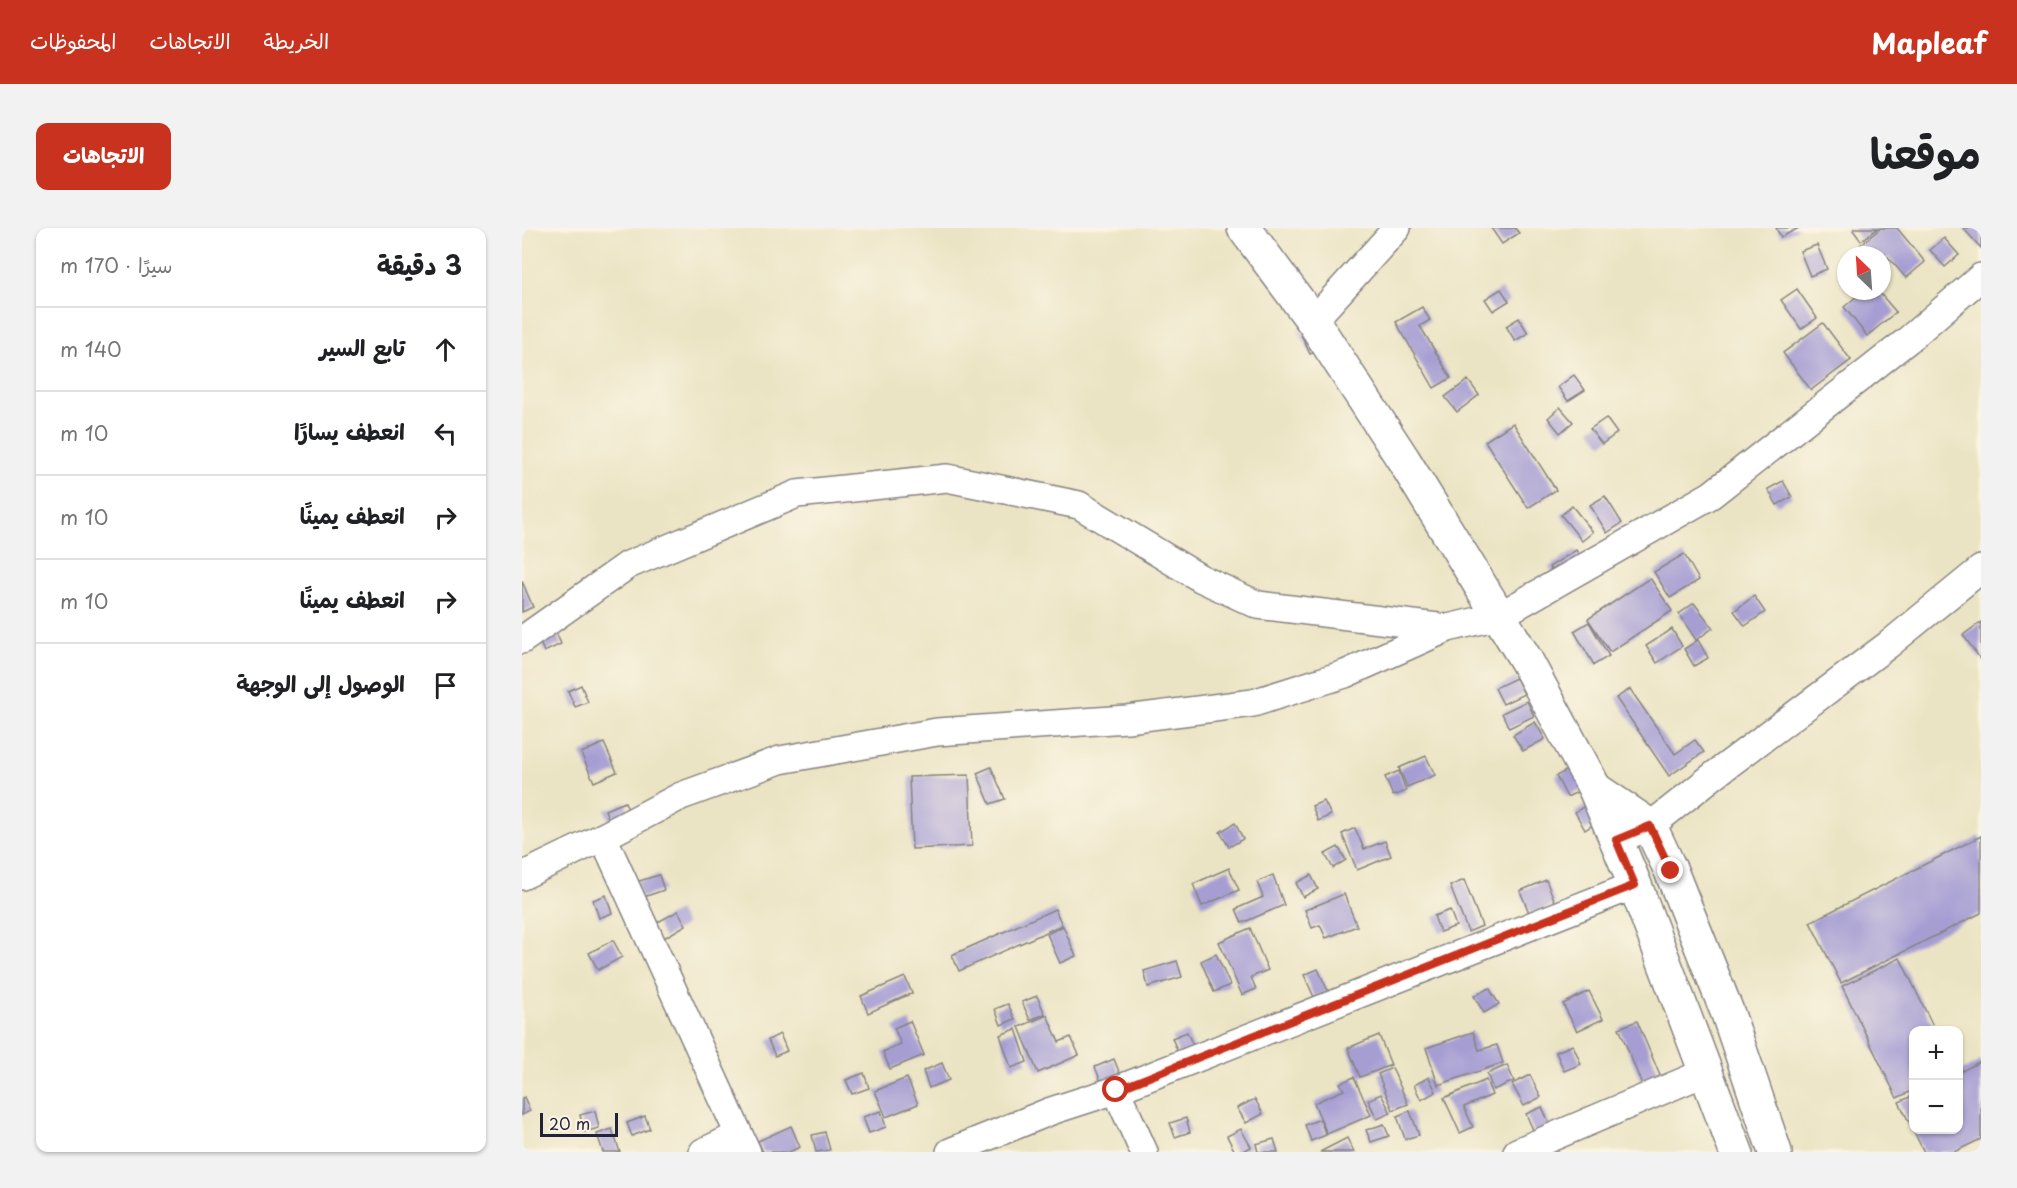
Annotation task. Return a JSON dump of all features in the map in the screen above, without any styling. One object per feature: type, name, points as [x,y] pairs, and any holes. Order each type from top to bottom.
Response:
[{"type":"street","points":[[1244,228],[1313,321],[1403,459],[1526,660],[1595,789],[1635,885],[1736,1152]]},
{"type":"street","points":[[1313,321],[1397,228]]},
{"type":"street","points":[[522,876],[681,796],[780,760],[937,732],[1127,719],[1253,703],[1345,674],[1448,628],[1499,616],[1711,495],[1908,340],[1981,277]]},
{"type":"street","points":[[522,640],[628,565],[797,494],[947,478],[1079,505],[1200,579],[1258,605],[1448,628]]},
{"type":"street","points":[[1616,840],[1650,826],[1888,645],[1981,568]]},
{"type":"street","points":[[1595,789],[1650,826],[1671,871],[1728,1014],[1775,1152]]},
{"type":"street","points":[[603,837],[743,1144],[703,1152]]},
{"type":"street","points":[[950,1152],[1051,1111],[1116,1090],[1635,885]]},
{"type":"street","points":[[1517,1152],[1706,1072]]},
{"type":"street","points":[[1116,1090],[1144,1152]]},
{"type":"building","points":[[1491,228],[1515,228],[1519,233],[1502,244]]},
{"type":"building","points":[[1776,228],[1799,228],[1781,237]]},
{"type":"building","points":[[1855,228],[1878,228],[1861,241],[1853,230]]},
{"type":"building","points":[[1881,228],[1897,228],[1925,262],[1906,278],[1891,260],[1891,246],[1859,246]]},
{"type":"building","points":[[1963,228],[1981,228],[1981,248]]},
{"type":"building","points":[[1944,238],[1959,255],[1945,267],[1930,250]]},
{"type":"building","points":[[1817,245],[1827,269],[1810,276],[1800,251]]},
{"type":"building","points":[[1501,289],[1509,301],[1493,311],[1485,299]]},
{"type":"building","points":[[1797,289],[1817,318],[1801,329],[1781,300]]},
{"type":"building","points":[[1852,300],[1886,300],[1896,312],[1867,336],[1844,307]]},
{"type":"building","points":[[1422,307],[1430,320],[1420,326],[1451,378],[1434,388],[1396,322]]},
{"type":"building","points":[[1519,318],[1528,333],[1515,341],[1506,326]]},
{"type":"building","points":[[1823,323],[1851,360],[1811,390],[1783,353]]},
{"type":"building","points":[[1298,328],[1321,350],[1310,354]]},
{"type":"building","points":[[1574,375],[1585,390],[1568,401],[1558,387]]},
{"type":"building","points":[[1468,380],[1479,395],[1457,412],[1445,397]]},
{"type":"building","points":[[1560,407],[1573,422],[1560,433],[1548,418]]},
{"type":"building","points":[[1606,418],[1617,433],[1602,444],[1590,429]]},
{"type":"building","points":[[1513,423],[1556,490],[1528,508],[1485,441]]},
{"type":"building","points":[[1783,481],[1792,497],[1777,505],[1768,489]]},
{"type":"building","points":[[1605,496],[1622,523],[1607,533],[1590,505]]},
{"type":"building","points":[[1572,506],[1593,532],[1582,541],[1561,515]]},
{"type":"building","points":[[1576,550],[1585,565],[1558,582],[1549,567]]},
{"type":"building","points":[[1684,554],[1699,580],[1670,598],[1654,572]]},
{"type":"building","points":[[1650,578],[1672,611],[1610,652],[1588,619]]},
{"type":"building","points":[[522,581],[533,607],[522,612]]},
{"type":"building","points":[[1754,596],[1765,612],[1745,626],[1734,611]]},
{"type":"building","points":[[1694,603],[1713,628],[1696,640],[1679,614]]},
{"type":"building","points":[[549,616],[561,644],[544,652],[532,623]]},
{"type":"building","points":[[1589,622],[1609,656],[1594,665],[1574,631]]},
{"type":"building","points":[[1981,622],[1981,660],[1963,635]]},
{"type":"building","points":[[1672,629],[1682,646],[1657,663],[1646,646]]},
{"type":"building","points":[[1698,640],[1708,658],[1694,666],[1684,649]]},
{"type":"building","points":[[1516,678],[1524,694],[1503,704],[1495,688]]},
{"type":"building","points":[[581,685],[588,702],[575,707],[568,691]]},
{"type":"building","points":[[1630,689],[1675,754],[1695,740],[1704,752],[1669,776],[1616,698]]},
{"type":"building","points":[[1527,701],[1534,716],[1509,728],[1502,713]]},
{"type":"building","points":[[1535,722],[1545,739],[1523,751],[1513,735]]},
{"type":"building","points":[[604,743],[617,772],[594,782],[581,753]]},
{"type":"building","points":[[1426,756],[1435,775],[1407,787],[1399,768]]},
{"type":"building","points":[[1577,765],[1588,787],[1567,797],[1556,776]]},
{"type":"building","points":[[991,767],[1005,799],[990,804],[977,773]]},
{"type":"building","points":[[1399,771],[1406,791],[1393,796],[1385,777]]},
{"type":"building","points":[[969,775],[972,846],[912,849],[909,777]]},
{"type":"building","points":[[1324,801],[1331,815],[1318,821],[1312,806]]},
{"type":"building","points":[[625,802],[631,817],[611,825],[605,810]]},
{"type":"building","points":[[1590,803],[1600,820],[1585,830],[1575,812]]},
{"type":"building","points":[[1235,823],[1243,839],[1229,847],[1220,832]]},
{"type":"building","points":[[1355,828],[1364,849],[1385,841],[1391,856],[1357,870],[1342,834]]},
{"type":"building","points":[[1981,836],[1981,913],[1841,983],[1810,922]]},
{"type":"building","points":[[1338,847],[1346,860],[1333,868],[1325,854]]},
{"type":"building","points":[[1229,868],[1239,890],[1202,906],[1193,884]]},
{"type":"building","points":[[659,875],[664,890],[641,898],[636,882]]},
{"type":"building","points":[[1273,875],[1284,905],[1242,923],[1236,909],[1263,897],[1257,882]]},
{"type":"building","points":[[1311,875],[1318,889],[1303,897],[1296,883]]},
{"type":"building","points":[[1464,880],[1482,926],[1468,932],[1450,886]]},
{"type":"building","points":[[1546,880],[1556,904],[1530,915],[1520,891]]},
{"type":"building","points":[[1344,894],[1357,926],[1326,938],[1320,925],[1312,928],[1305,910]]},
{"type":"building","points":[[606,895],[612,913],[599,918],[593,900]]},
{"type":"building","points":[[1055,909],[1062,925],[959,971],[952,955]]},
{"type":"building","points":[[1450,910],[1456,926],[1440,932],[1434,916]]},
{"type":"building","points":[[678,911],[686,925],[664,938],[656,923]]},
{"type":"building","points":[[1063,926],[1076,956],[1060,963],[1047,934]]},
{"type":"building","points":[[1250,928],[1268,970],[1251,977],[1256,989],[1242,995],[1219,942]]},
{"type":"building","points":[[613,940],[622,957],[598,970],[589,953]]},
{"type":"building","points":[[1216,954],[1230,985],[1214,992],[1201,961]]},
{"type":"building","points":[[1900,958],[1933,1026],[1909,1026],[1909,1092],[1897,1098],[1842,986]]},
{"type":"building","points":[[1177,961],[1182,977],[1148,987],[1144,971]]},
{"type":"building","points":[[1318,969],[1328,991],[1314,997],[1304,975]]},
{"type":"building","points":[[905,977],[912,993],[868,1013],[861,996]]},
{"type":"building","points":[[1489,988],[1499,1004],[1484,1013],[1474,996]]},
{"type":"building","points":[[1589,991],[1603,1019],[1577,1031],[1563,1004]]},
{"type":"building","points":[[1037,996],[1045,1014],[1030,1020],[1022,1002]]},
{"type":"building","points":[[1008,1004],[1015,1019],[1001,1025],[995,1009]]},
{"type":"building","points":[[1047,1015],[1059,1042],[1071,1037],[1079,1055],[1038,1073],[1019,1027]]},
{"type":"building","points":[[910,1021],[924,1055],[890,1069],[883,1052],[901,1044],[894,1028]]},
{"type":"building","points":[[1637,1021],[1664,1085],[1645,1092],[1619,1028]]},
{"type":"building","points":[[1016,1029],[1027,1062],[1011,1068],[1000,1035]]},
{"type":"building","points":[[1187,1032],[1194,1048],[1179,1055],[1172,1038]]},
{"type":"building","points":[[1473,1032],[1479,1050],[1497,1045],[1503,1063],[1438,1085],[1426,1048]]},
{"type":"building","points":[[780,1034],[787,1051],[775,1056],[768,1040]]},
{"type":"building","points":[[1379,1035],[1391,1065],[1360,1077],[1348,1048]]},
{"type":"building","points":[[1573,1045],[1581,1064],[1564,1071],[1556,1052]]},
{"type":"building","points":[[1114,1059],[1120,1074],[1101,1082],[1095,1067]]},
{"type":"building","points":[[1981,1061],[1981,1139],[1954,1152],[1924,1152],[1915,1134],[1963,1134],[1963,1070]]},
{"type":"building","points":[[942,1063],[949,1080],[929,1088],[923,1071]]},
{"type":"building","points":[[1507,1065],[1514,1081],[1493,1090],[1487,1074]]},
{"type":"building","points":[[1392,1068],[1408,1104],[1393,1110],[1378,1074]]},
{"type":"building","points":[[864,1073],[869,1088],[852,1094],[846,1080]]},
{"type":"building","points":[[1530,1075],[1541,1097],[1524,1106],[1512,1084]]},
{"type":"building","points":[[1354,1077],[1371,1115],[1327,1134],[1314,1103],[1344,1090],[1340,1083]]},
{"type":"building","points":[[1429,1077],[1436,1092],[1421,1100],[1414,1085]]},
{"type":"building","points":[[907,1078],[918,1104],[886,1117],[875,1091]]},
{"type":"building","points":[[1486,1080],[1492,1095],[1464,1107],[1473,1127],[1460,1133],[1444,1098]]},
{"type":"building","points":[[1381,1094],[1391,1113],[1377,1119],[1368,1100]]},
{"type":"building","points":[[524,1097],[530,1111],[522,1115],[522,1098]]},
{"type":"building","points":[[1909,1097],[1909,1122],[1899,1102]]},
{"type":"building","points":[[1255,1099],[1263,1114],[1246,1123],[1237,1108]]},
{"type":"building","points":[[1542,1107],[1554,1134],[1538,1141],[1526,1114]]},
{"type":"building","points":[[595,1111],[599,1128],[584,1132],[580,1115]]},
{"type":"building","points":[[881,1111],[886,1127],[869,1133],[863,1117]]},
{"type":"building","points":[[1410,1111],[1419,1135],[1405,1139],[1397,1116]]},
{"type":"building","points":[[645,1116],[650,1129],[632,1136],[627,1123]]},
{"type":"building","points":[[1186,1118],[1190,1132],[1175,1137],[1170,1123]]},
{"type":"building","points":[[1320,1119],[1326,1135],[1311,1141],[1305,1125]]},
{"type":"building","points":[[1384,1124],[1389,1136],[1371,1142],[1366,1130]]},
{"type":"building","points":[[791,1126],[800,1147],[789,1152],[763,1152],[758,1141]]},
{"type":"building","points":[[612,1129],[620,1152],[603,1152],[597,1134]]},
{"type":"building","points":[[1241,1129],[1251,1147],[1242,1152],[1235,1152],[1227,1136]]},
{"type":"building","points":[[825,1132],[830,1150],[816,1152],[812,1135]]},
{"type":"building","points":[[1347,1138],[1354,1152],[1320,1152]]},
{"type":"building","points":[[1274,1139],[1278,1152],[1258,1152],[1256,1144]]},
{"type":"route","points":[[1116,1090],[1635,885],[1616,840],[1650,826],[1671,871]]}]
